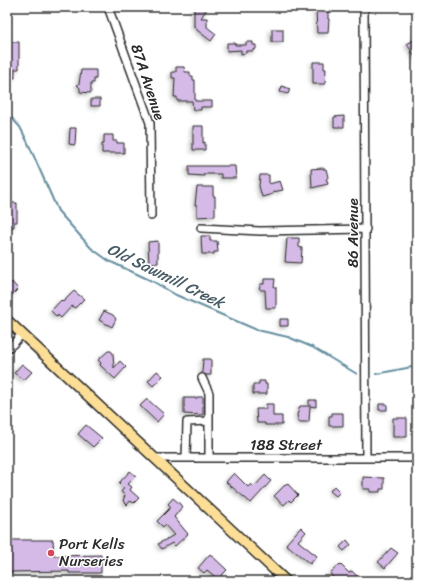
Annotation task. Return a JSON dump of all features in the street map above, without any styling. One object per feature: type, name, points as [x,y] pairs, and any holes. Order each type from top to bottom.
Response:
[{"type":"main road","points":[[8,323],[22,334],[286,581]]},
{"type":"street","name":"87A Avenue","points":[[108,7],[150,123],[151,216]]},
{"type":"street","name":"86 Avenue","points":[[364,7],[366,458]]},
{"type":"street","points":[[201,228],[260,231],[366,229]]},
{"type":"street","points":[[7,349],[22,334]]},
{"type":"street","points":[[202,378],[209,393],[209,458]]},
{"type":"street","points":[[186,458],[187,422],[209,422]]},
{"type":"street","name":"188 Street","points":[[154,458],[417,458]]},
{"type":"building","points":[[194,7],[208,7],[201,18],[207,18],[207,27],[216,34],[211,41],[197,30],[195,26],[194,27]]},
{"type":"building","points":[[316,9],[328,9],[328,33],[317,33]]},
{"type":"building","points":[[272,29],[283,29],[283,42],[272,42]]},
{"type":"building","points":[[417,38],[417,60],[407,44]]},
{"type":"building","points":[[9,42],[19,42],[19,69],[15,69],[15,78],[7,78]]},
{"type":"building","points":[[246,42],[253,42],[253,45],[256,45],[256,49],[253,51],[246,51],[246,53],[241,54],[241,50],[227,51],[227,43],[246,45]]},
{"type":"building","points":[[313,62],[324,62],[324,69],[326,69],[325,84],[313,84]]},
{"type":"building","points":[[176,67],[184,67],[185,72],[190,72],[190,76],[193,76],[193,80],[195,80],[195,101],[212,101],[212,107],[201,107],[201,110],[193,110],[192,101],[177,101],[177,97],[174,97],[175,78],[172,78],[172,72],[176,72]]},
{"type":"building","points":[[81,70],[96,70],[96,79],[94,79],[94,83],[91,83],[91,93],[80,92],[80,88],[77,85],[79,84]]},
{"type":"building","points":[[282,86],[290,89],[288,94],[280,92]]},
{"type":"building","points":[[91,99],[100,99],[100,106],[91,106]]},
{"type":"building","points":[[344,116],[344,127],[334,127],[334,117]]},
{"type":"building","points":[[193,126],[203,126],[203,143],[205,142],[205,150],[193,150]]},
{"type":"building","points":[[70,128],[76,128],[75,145],[69,144]]},
{"type":"building","points":[[104,135],[113,135],[113,141],[117,141],[117,143],[124,143],[124,153],[102,153]]},
{"type":"building","points":[[189,166],[235,166],[236,178],[221,178],[221,174],[204,174],[204,176],[189,175]]},
{"type":"building","points":[[311,169],[326,169],[328,177],[326,180],[328,184],[312,188]]},
{"type":"building","points":[[260,175],[269,175],[269,184],[280,181],[283,190],[273,192],[273,194],[262,197],[259,186]]},
{"type":"building","points":[[197,187],[213,187],[213,196],[215,196],[215,216],[197,217],[197,205],[195,205]]},
{"type":"building","points":[[7,203],[17,203],[17,222],[14,222],[14,227],[7,227]]},
{"type":"building","points":[[201,236],[210,236],[210,241],[217,241],[218,252],[214,252],[214,254],[202,254]]},
{"type":"building","points":[[287,238],[299,238],[299,247],[302,248],[301,263],[285,262]]},
{"type":"building","points":[[158,241],[158,263],[149,263],[148,242]]},
{"type":"building","points":[[264,279],[275,279],[274,287],[276,287],[276,308],[266,308],[265,290],[261,290],[259,288],[261,284],[264,284]]},
{"type":"building","points":[[7,280],[10,284],[12,282],[18,289],[12,295],[7,290]]},
{"type":"building","points":[[74,291],[84,299],[75,308],[72,306],[61,318],[58,315],[57,317],[51,311],[61,300],[63,302]]},
{"type":"building","points":[[104,311],[113,315],[116,319],[112,327],[99,320]]},
{"type":"building","points":[[280,319],[288,319],[288,326],[280,326]]},
{"type":"building","points":[[108,351],[113,353],[114,368],[120,361],[126,367],[115,379],[100,365],[101,363],[98,360]]},
{"type":"building","points":[[203,359],[211,359],[211,375],[202,373]]},
{"type":"building","points":[[22,364],[32,372],[24,380],[14,373]]},
{"type":"building","points":[[157,371],[163,376],[153,386],[148,381]]},
{"type":"building","points":[[259,381],[265,381],[265,384],[267,384],[267,394],[253,394],[253,384],[259,384]]},
{"type":"building","points":[[203,397],[203,415],[184,414],[184,398]]},
{"type":"building","points":[[147,399],[164,414],[157,422],[140,406]]},
{"type":"building","points":[[309,400],[316,400],[316,407],[310,406],[309,422],[299,422],[297,415],[300,406],[309,406]]},
{"type":"building","points":[[266,404],[273,404],[273,416],[282,416],[282,425],[265,425],[265,423],[257,423],[256,409],[266,409]]},
{"type":"building","points":[[379,404],[387,404],[387,410],[379,410]]},
{"type":"building","points":[[332,413],[343,413],[343,426],[329,426],[329,416],[332,416]]},
{"type":"building","points":[[393,418],[407,418],[407,437],[393,437]]},
{"type":"building","points":[[86,425],[102,438],[93,447],[78,434]]},
{"type":"building","points":[[130,471],[136,476],[128,484],[132,487],[130,490],[139,498],[134,503],[130,501],[127,505],[123,501],[125,495],[121,492],[124,488],[119,483]]},
{"type":"building","points":[[234,473],[248,487],[251,484],[254,487],[265,475],[271,481],[251,503],[226,482]]},
{"type":"building","points":[[363,477],[384,478],[384,489],[380,489],[380,492],[370,492],[370,489],[363,489]]},
{"type":"building","points":[[287,483],[298,495],[291,502],[289,500],[284,505],[274,496]]},
{"type":"building","points":[[334,486],[340,492],[336,496],[330,491]]},
{"type":"building","points":[[173,498],[182,507],[174,517],[188,534],[175,546],[172,543],[162,549],[158,544],[174,535],[165,525],[163,527],[157,521],[171,507],[168,504]]},
{"type":"building","points":[[301,527],[306,532],[298,541],[317,556],[310,564],[286,544]]},
{"type":"building","points":[[7,540],[53,540],[54,556],[101,555],[101,573],[69,573],[69,571],[7,572]]},
{"type":"building","points":[[347,540],[351,545],[344,551],[340,547]]},
{"type":"building","points":[[391,548],[398,553],[385,568],[378,562]]},
{"type":"building","points":[[210,554],[227,570],[218,579],[207,570],[204,573],[198,568]]},
{"type":"building","points":[[340,564],[349,573],[352,571],[359,578],[356,581],[336,581],[330,573]]},
{"type":"waterway","name":"Old Sawmill Creek","points":[[7,113],[20,127],[58,211],[91,248],[109,261],[154,282],[176,295],[257,330],[288,337],[312,347],[357,374]]},
{"type":"waterway","name":"Old Sawmill Creek","points":[[376,374],[417,366]]},
{"type":"place","name":"Port Kells Nurseries","points":[[51,553]]}]
